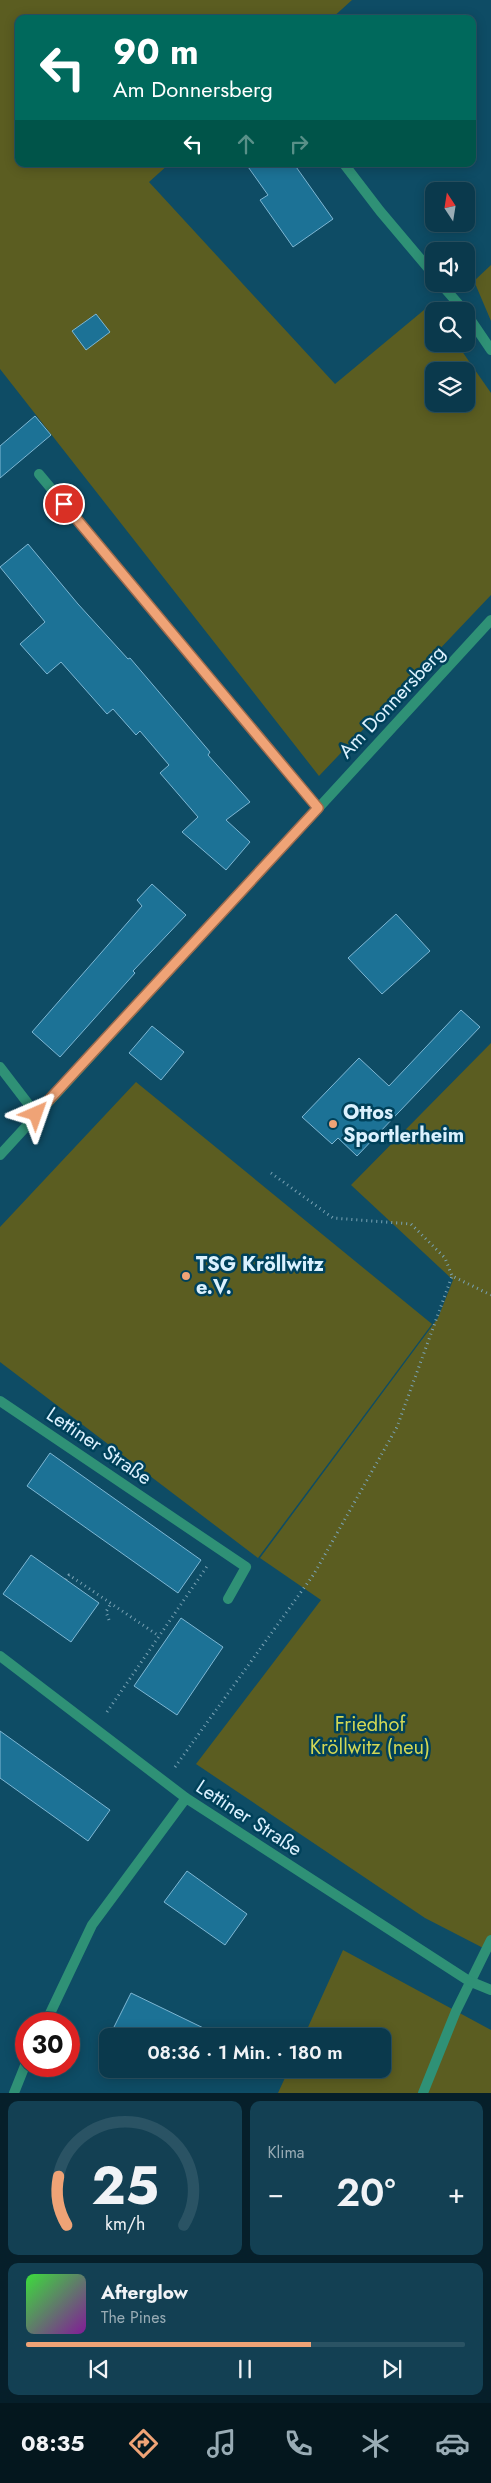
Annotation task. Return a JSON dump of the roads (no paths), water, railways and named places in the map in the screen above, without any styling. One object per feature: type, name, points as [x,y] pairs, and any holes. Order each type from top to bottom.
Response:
[{"type":"street","points":[[346,167],[425,264]]},
{"type":"street","points":[[448,292],[457,302]]},
{"type":"street","points":[[475,326],[491,350]]},
{"type":"street","points":[[39,474],[318,808]]},
{"type":"street","name":"Am Donnersberg","points":[[0,1156],[36,1114],[491,620]]},
{"type":"street","points":[[0,1067],[36,1114]]},
{"type":"street","name":"Lettiner Straße","points":[[0,1401],[246,1567],[228,1599]]},
{"type":"street","name":"Lettiner Straße","points":[[0,1656],[186,1798],[469,1981],[491,1990]]},
{"type":"street","points":[[51,2012],[92,1925],[186,1798]]},
{"type":"street","points":[[423,2093],[469,1981],[491,1940]]},
{"type":"street","points":[[14,2093],[20,2077]]},
{"type":"place","name":"Ottos Sportlerheim","points":[[333,1124]]},
{"type":"place","name":"TSG Kröllwitz e.V.","points":[[186,1276]]},
{"type":"park label","name":"Friedhof Kröllwitz (neu)","points":[[370,1736]]}]
